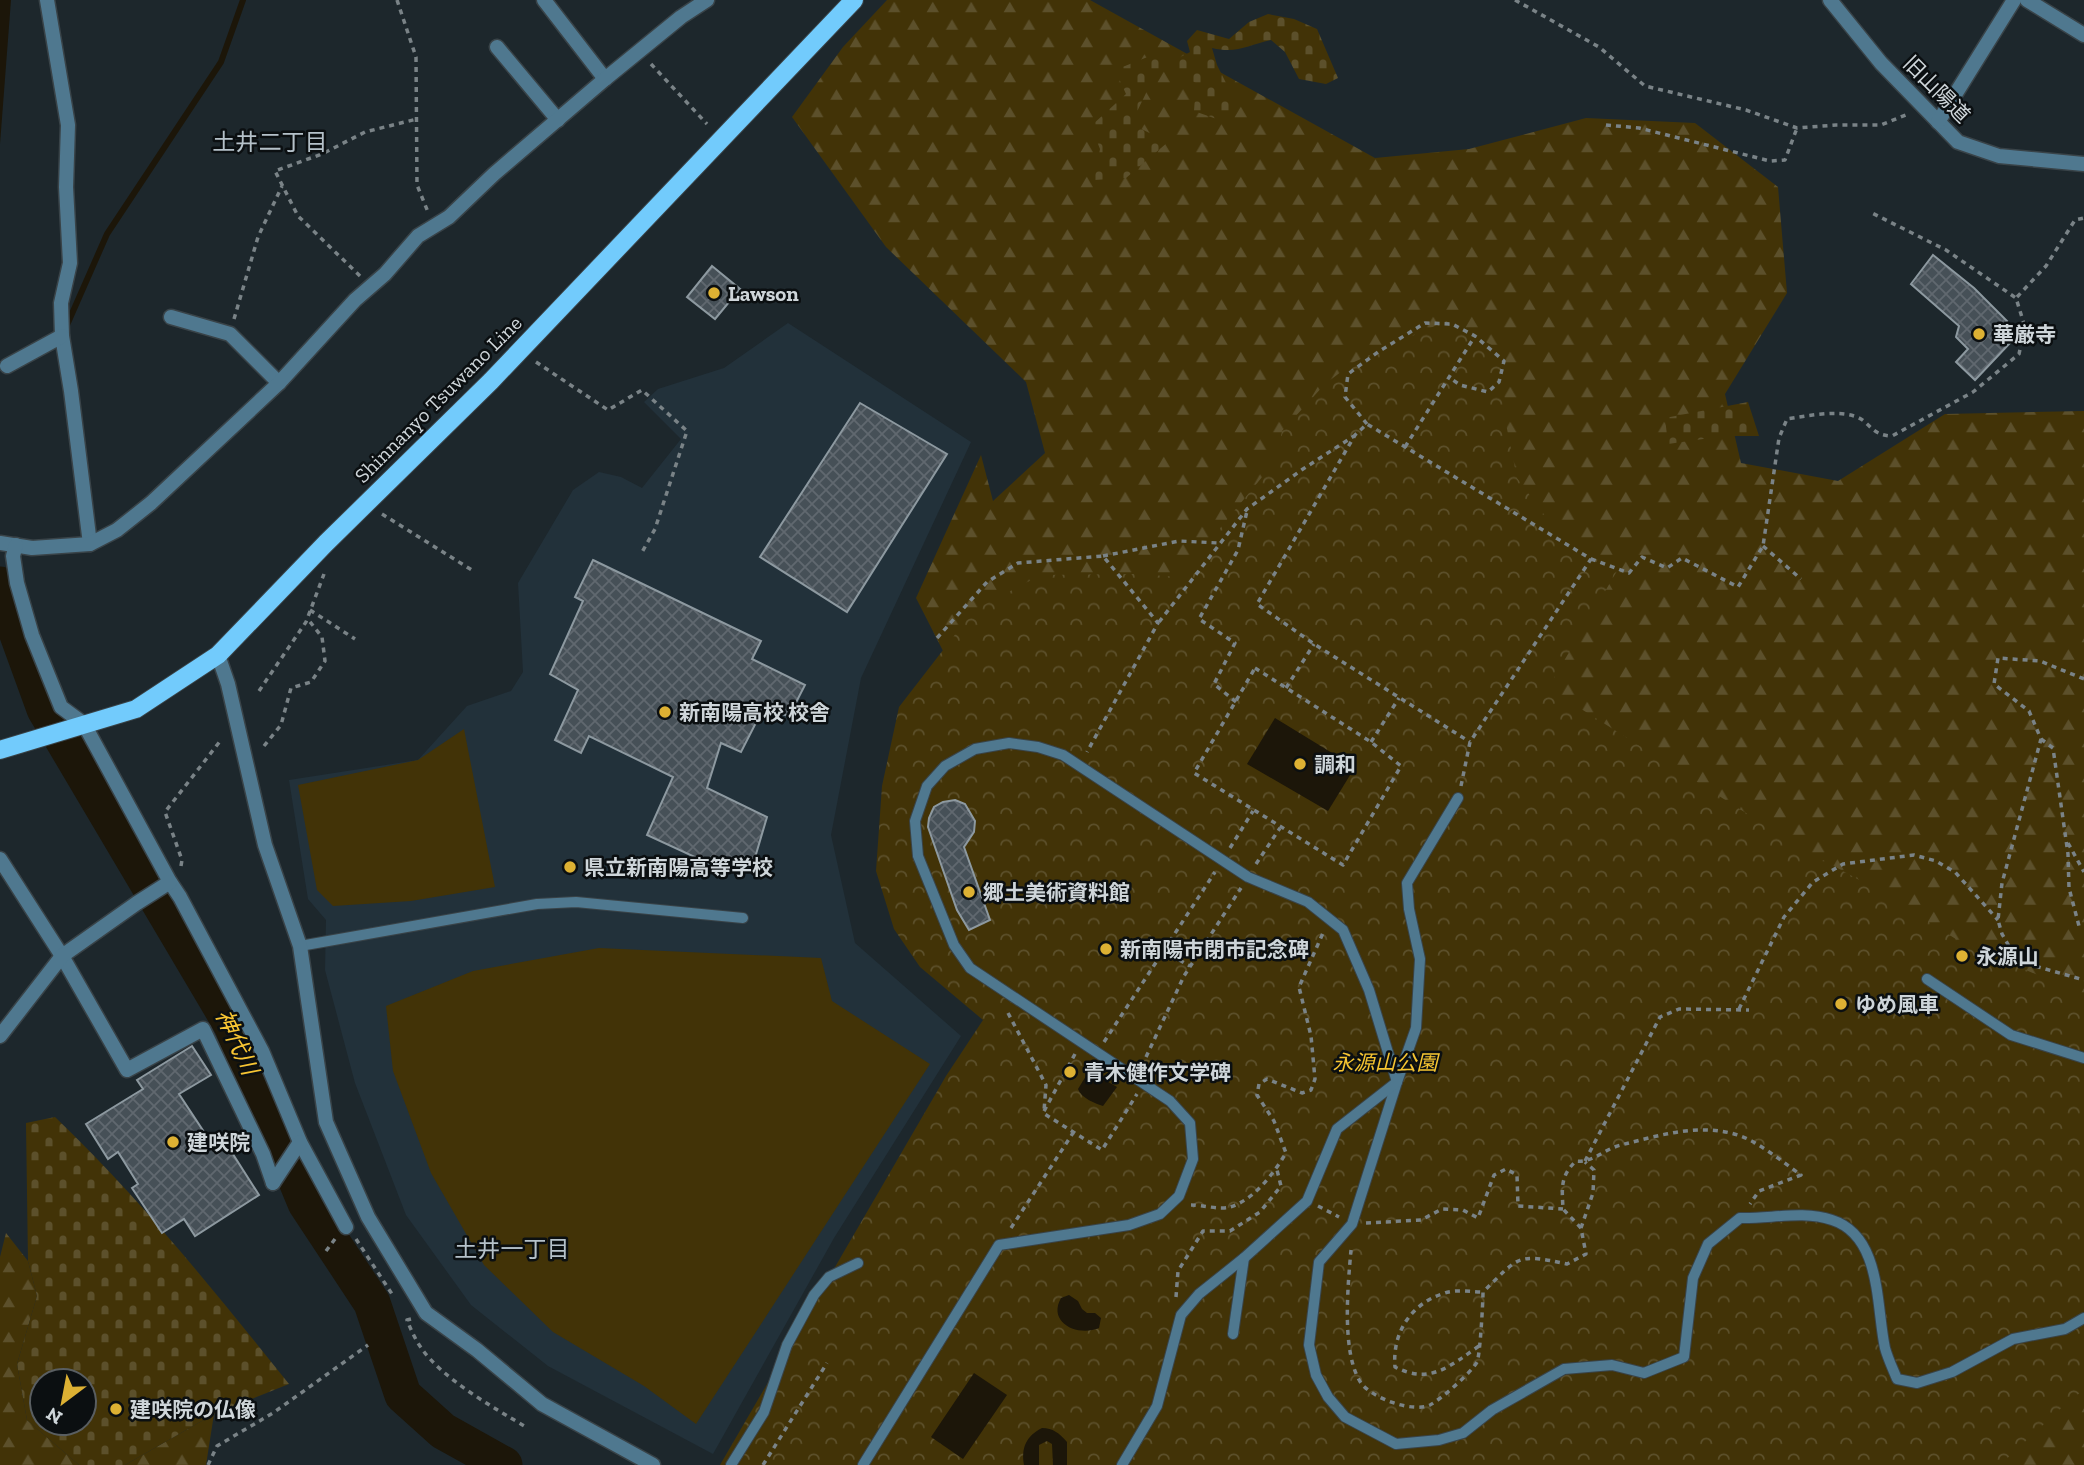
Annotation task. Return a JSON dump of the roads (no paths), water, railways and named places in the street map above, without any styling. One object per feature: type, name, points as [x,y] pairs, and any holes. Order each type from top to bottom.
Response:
[{"type":"main road","name":"Shinnanyo Tsuwano Line","points":[[0,750],[136,709],[218,655],[491,381],[854,0]]},
{"type":"street","points":[[47,0],[68,125],[66,187],[70,263],[61,303],[62,336],[90,544]]},
{"type":"street","points":[[544,0],[605,79]]},
{"type":"street","points":[[0,543],[32,548],[90,544],[117,530],[151,503],[279,383],[418,236],[449,217],[605,79],[681,17],[707,0]]},
{"type":"street","name":"旧山陽道","points":[[1830,0],[1881,63],[1958,142],[1999,156],[2084,164]]},
{"type":"street","points":[[1938,122],[2014,0]]},
{"type":"street","points":[[2027,0],[2084,35]]},
{"type":"street","points":[[497,47],[558,120]]},
{"type":"street","points":[[171,317],[230,334],[279,383]]},
{"type":"street","points":[[7,366],[62,336]]},
{"type":"street","points":[[16,545],[13,556],[32,635],[61,707],[77,726],[180,897],[262,1051],[300,1142],[345,1227]]},
{"type":"street","points":[[218,655],[228,684],[265,845],[300,946],[326,1122],[368,1217],[426,1313],[477,1350],[541,1404],[653,1465]]},
{"type":"street","points":[[0,859],[62,956],[128,1069],[202,1029],[263,1154],[273,1183],[300,1142]]},
{"type":"street","points":[[0,1036],[62,956],[170,882]]},
{"type":"lane","points":[[863,1465],[999,1245],[1129,1225],[1160,1213],[1179,1196],[1193,1158],[1190,1123],[1170,1101],[970,968],[954,945],[918,856],[915,821],[927,786],[945,766],[975,749],[1009,743],[1038,747],[1063,755],[1248,877],[1308,902],[1343,930],[1369,990],[1397,1082]]},
{"type":"lane","points":[[1458,799],[1407,883],[1409,909],[1420,959],[1416,1028],[1352,1224],[1319,1262],[1309,1345],[1316,1375],[1328,1397],[1345,1417],[1396,1444],[1439,1440],[1463,1433],[1492,1410],[1564,1369],[1612,1365],[1644,1373],[1684,1357],[1693,1278],[1708,1244],[1740,1217],[1766,1219],[1799,1215],[1831,1219],[1844,1225],[1859,1238],[1871,1262],[1886,1351],[1897,1379],[1917,1383],[1952,1372],[2013,1339],[2065,1329],[2084,1318]]},
{"type":"lane","points":[[300,946],[537,904],[576,902],[743,918]]},
{"type":"lane","points":[[1927,979],[2011,1035],[2084,1058]]},
{"type":"lane","points":[[1122,1465],[1157,1406],[1181,1315],[1199,1294],[1307,1201],[1337,1129],[1397,1082]]},
{"type":"lane","points":[[1233,1334],[1244,1258]]},
{"type":"lane","points":[[731,1465],[764,1412],[787,1345],[814,1295],[830,1277],[858,1263]]},
{"type":"waterway","points":[[67,325],[107,234],[221,62],[243,0]]},
{"type":"waterway","name":"神代川","points":[[0,585],[45,709],[232,1025],[306,1203],[372,1303],[403,1395],[443,1431],[504,1465]]},
{"type":"place","name":"Lawson","points":[[714,293]]},
{"type":"place","name":"華厳寺","points":[[1979,334]]},
{"type":"place","name":"新南陽高校 校舎","points":[[665,712]]},
{"type":"place","name":"調和","points":[[1300,764]]},
{"type":"place","name":"県立新南陽高等学校","points":[[570,867]]},
{"type":"place","name":"郷土美術資料館","points":[[969,892]]},
{"type":"place","name":"新南陽市閉市記念碑","points":[[1106,949]]},
{"type":"place","name":"永源山","points":[[1962,956]]},
{"type":"place","name":"ゆめ風車","points":[[1841,1004]]},
{"type":"place","name":"青木健作文学碑","points":[[1070,1072]]},
{"type":"place","name":"建咲院","points":[[173,1142]]},
{"type":"place","name":"建咲院の仏像","points":[[116,1409]]},
{"type":"district","name":"土井二丁目","points":[[270,142]]},
{"type":"district","name":"土井一丁目","points":[[512,1249]]},
{"type":"park label","name":"永源山公園","points":[[1385,1062]]}]
